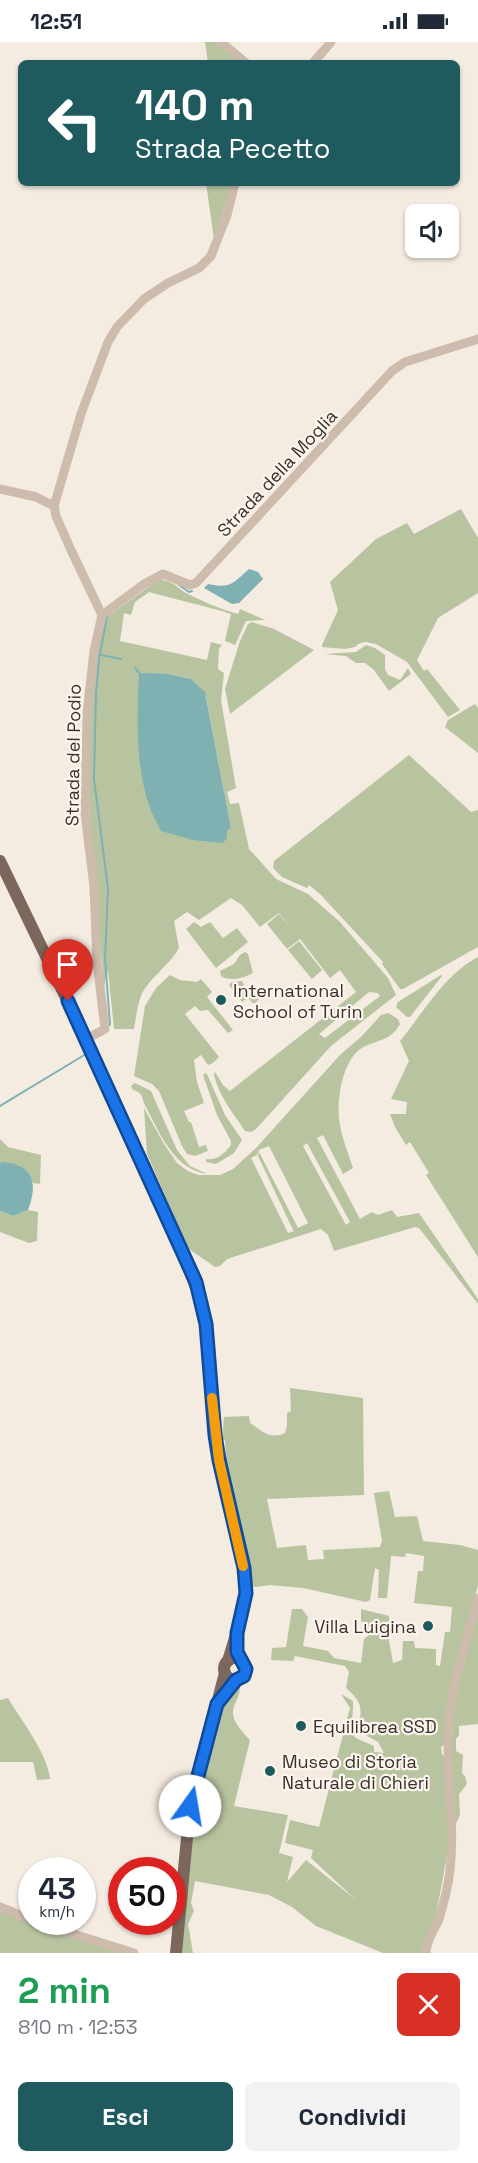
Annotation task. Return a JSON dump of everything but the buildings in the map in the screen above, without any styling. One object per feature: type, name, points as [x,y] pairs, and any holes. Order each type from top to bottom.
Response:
[{"type":"main road","points":[[0,861],[86,1039],[179,1245],[201,1300],[209,1346],[215,1435],[244,1568],[246,1593],[237,1633],[237,1652],[217,1704],[190,1806],[176,1953]]},
{"type":"street","points":[[221,42],[242,60]]},
{"type":"street","points":[[316,60],[331,42]]},
{"type":"street","points":[[102,615],[56,516],[54,506],[81,414],[108,342],[117,327],[144,299],[168,283],[199,268],[211,256],[227,215],[234,186]]},
{"type":"street","name":"Strada della Moglia","points":[[102,615],[144,584],[164,574],[190,585],[196,583],[393,371],[405,362],[478,339]]},
{"type":"street","points":[[0,489],[36,497],[54,506]]},
{"type":"street","name":"Strada del Podio","points":[[86,1039],[105,1029],[97,962],[94,887],[85,813],[87,714],[94,651],[102,615]]},
{"type":"street","points":[[426,1953],[427,1944],[438,1922],[445,1899],[450,1871],[452,1847],[448,1731],[452,1697],[478,1598]]},
{"type":"street","points":[[0,1907],[18,1915]]},
{"type":"street","points":[[77,1935],[134,1953]]},
{"type":"green space","points":[[205,42],[216,42],[239,60],[208,60]]},
{"type":"green space","points":[[206,186],[232,186],[214,239]]},
{"type":"green space","points":[[461,509],[478,538],[478,593],[438,618],[417,660],[424,671],[427,669],[460,710],[448,717],[407,662],[376,644],[365,642],[345,649],[322,647],[322,645],[338,610],[330,582],[376,539],[407,523],[414,534]]},
{"type":"green space","points":[[158,580],[163,580],[218,608],[238,614],[240,609],[265,620],[246,621],[235,645],[225,641],[231,614],[149,592],[135,602],[131,615],[124,613],[120,641],[207,660],[211,642],[222,645],[219,649],[218,669],[224,673],[221,700],[236,788],[227,792],[230,804],[239,803],[249,849],[276,879],[308,894],[340,922],[388,978],[396,995],[331,1046],[251,1132],[245,1131],[227,1104],[216,1083],[215,1072],[230,1091],[356,992],[340,970],[330,978],[300,939],[287,949],[267,924],[279,914],[292,930],[279,913],[260,927],[242,905],[231,898],[199,920],[187,912],[174,921],[179,948],[144,990],[138,1004],[134,1029],[114,1029],[108,970],[104,987],[89,802],[90,710],[95,664],[104,619]],"holes":[[[169,674],[191,680],[206,696],[231,828],[227,831]],[[369,992],[378,993],[380,996],[325,1038],[319,1034]]]},
{"type":"green space","points":[[252,622],[274,629],[314,650],[230,714],[225,689],[240,641],[248,624]]},
{"type":"green space","points":[[366,645],[385,655],[385,669],[388,675],[400,680],[408,668],[411,674],[389,691],[374,670],[365,663],[356,663],[346,656],[325,654],[356,652]]},
{"type":"green space","points":[[475,704],[478,708],[478,753],[445,727],[448,720]]},
{"type":"green space","points":[[409,755],[471,812],[478,810],[478,947],[400,989],[382,964],[383,962],[320,894],[309,885],[307,888],[282,877],[273,868],[274,861]]},
{"type":"green space","points":[[194,922],[201,927],[210,922],[223,938],[237,928],[248,942],[216,968],[186,929]]},
{"type":"green space","points":[[299,941],[322,970],[312,979],[288,950]]},
{"type":"green space","points":[[245,952],[248,954],[253,973],[237,979],[221,976],[220,971],[234,964]]},
{"type":"green space","points":[[478,957],[478,1257],[426,1175],[429,1173],[410,1142],[406,1145],[390,1114],[406,1114],[407,1102],[391,1099],[409,1061],[400,1041],[445,984]]},
{"type":"green space","points":[[170,975],[180,980],[197,982],[201,979],[212,992],[207,997],[233,1030],[228,1033],[208,1010],[200,1011],[195,1006],[185,1014],[219,1057],[208,1065],[201,1055],[194,1060],[197,1082],[204,1103],[184,1111],[191,1122],[199,1147],[206,1145],[208,1151],[195,1156],[187,1154],[182,1146],[159,1091],[152,1084],[134,1076],[145,1006],[156,988]]},
{"type":"green space","points":[[441,975],[410,1017],[396,1007],[398,1002]]},
{"type":"green space","points":[[242,981],[250,990],[258,987],[262,996],[254,1004],[248,998],[242,1002],[229,985],[232,982]]},
{"type":"green space","points":[[388,1013],[398,1019],[400,1024],[387,1038],[359,1050],[353,1056],[342,1082],[340,1125],[353,1168],[343,1174],[323,1135],[317,1138],[360,1219],[372,1212],[378,1215],[392,1210],[397,1217],[419,1213],[478,1299],[478,1304],[419,1228],[415,1227],[334,1251],[328,1235],[321,1229],[227,1259],[220,1266],[215,1267],[189,1249],[147,1154],[144,1108],[177,1163],[188,1171],[198,1175],[220,1175],[233,1169],[256,1148],[340,1055],[381,1015]],"holes":[[[307,1143],[350,1222],[346,1225],[303,1146]],[[269,1146],[308,1223],[298,1228],[259,1152],[258,1156],[294,1231],[288,1233],[251,1158],[257,1155],[259,1150]]]},
{"type":"green space","points":[[205,1073],[225,1115],[242,1140],[234,1153],[216,1164],[206,1162],[206,1159],[220,1156],[231,1145],[231,1141],[217,1115],[203,1075]]},
{"type":"green space","points":[[135,1083],[151,1091],[177,1150],[190,1166],[207,1174],[195,1171],[169,1149],[144,1104],[141,1094],[133,1090],[131,1086]]},
{"type":"green space","points":[[0,1139],[8,1147],[41,1155],[40,1184],[33,1183],[29,1174],[0,1164]]},
{"type":"green space","points":[[28,1210],[38,1212],[37,1241],[29,1243],[0,1232],[0,1211],[13,1216]]},
{"type":"green space","points":[[290,1388],[363,1398],[364,1495],[267,1499],[277,1548],[306,1545],[308,1560],[324,1559],[323,1550],[380,1547],[382,1541],[374,1493],[389,1491],[395,1517],[417,1516],[423,1541],[460,1545],[478,1550],[478,1585],[460,1658],[446,1743],[441,1747],[442,1754],[447,1760],[449,1845],[434,1926],[423,1953],[383,1953],[316,1926],[292,1907],[269,1895],[195,1881],[191,1903],[194,1911],[188,1924],[193,1953],[178,1953],[180,1935],[186,1935],[186,1875],[191,1827],[219,1706],[238,1685],[240,1691],[233,1715],[250,1740],[234,1806],[288,1815],[279,1853],[293,1857],[287,1882],[306,1860],[356,1900],[311,1858],[313,1850],[285,1843],[290,1820],[319,1827],[350,1708],[341,1694],[353,1701],[352,1726],[355,1737],[374,1746],[374,1752],[384,1753],[378,1742],[360,1732],[361,1712],[355,1697],[346,1688],[349,1672],[345,1666],[295,1656],[293,1661],[271,1660],[272,1648],[286,1647],[292,1609],[302,1609],[308,1617],[303,1646],[328,1651],[334,1658],[361,1663],[364,1639],[370,1634],[368,1625],[361,1621],[361,1609],[389,1616],[389,1641],[393,1663],[402,1660],[403,1641],[414,1641],[415,1648],[436,1649],[436,1665],[440,1666],[445,1632],[450,1632],[452,1607],[414,1603],[418,1571],[423,1571],[424,1556],[406,1553],[405,1557],[391,1556],[387,1598],[378,1598],[379,1570],[375,1568],[370,1600],[366,1602],[303,1588],[250,1586],[227,1475],[225,1440],[222,1439],[224,1417],[249,1416],[250,1423],[266,1434],[275,1436],[285,1433],[287,1413],[291,1411]]},
{"type":"green space","points":[[478,1611],[478,1724],[459,1726],[459,1735],[456,1739],[456,1751],[463,1755],[462,1773],[467,1784],[459,1794],[460,1815],[455,1826],[451,1751],[454,1702]]},
{"type":"green space","points":[[8,1698],[39,1748],[50,1779],[37,1780],[33,1762],[0,1762],[0,1700]]},
{"type":"green space","points":[[0,1909],[18,1915],[18,1935],[74,1935],[125,1953],[0,1953]]},
{"type":"water","points":[[249,569],[258,572],[263,579],[239,603],[232,604],[204,588],[208,584],[222,586],[231,584]]},
{"type":"water","points":[[139,673],[169,674],[191,679],[205,692],[231,828],[227,831],[227,838],[223,843],[193,840],[161,831],[149,805],[141,773],[138,723]]},
{"type":"water","points":[[2,1162],[13,1164],[27,1171],[33,1184],[28,1210],[13,1216],[0,1211],[0,1164]]},
{"type":"waterway","points":[[179,585],[189,592],[192,591]]},
{"type":"waterway","points":[[107,616],[99,659],[96,694],[94,779],[108,889],[105,958],[110,1025]]},
{"type":"waterway","points":[[101,655],[121,659]]},
{"type":"waterway","points":[[135,668],[141,675]]},
{"type":"waterway","points":[[0,1106],[86,1054]]},
{"type":"slow traffic","points":[[212,1398],[219,1460],[243,1566]]},
{"type":"place","name":"International School of Turin","points":[[221,1000]]},
{"type":"place","name":"Villa Luigina","points":[[428,1626]]},
{"type":"place","name":"Equilibrea SSD","points":[[301,1726]]},
{"type":"place","name":"Museo di Storia Naturale di Chieri","points":[[270,1771]]},
{"type":"route","points":[[68,1001],[196,1282],[209,1346],[215,1435],[219,1460],[244,1568],[246,1593],[237,1633],[237,1652],[246,1669],[244,1676],[226,1690],[217,1704],[190,1806]]}]
